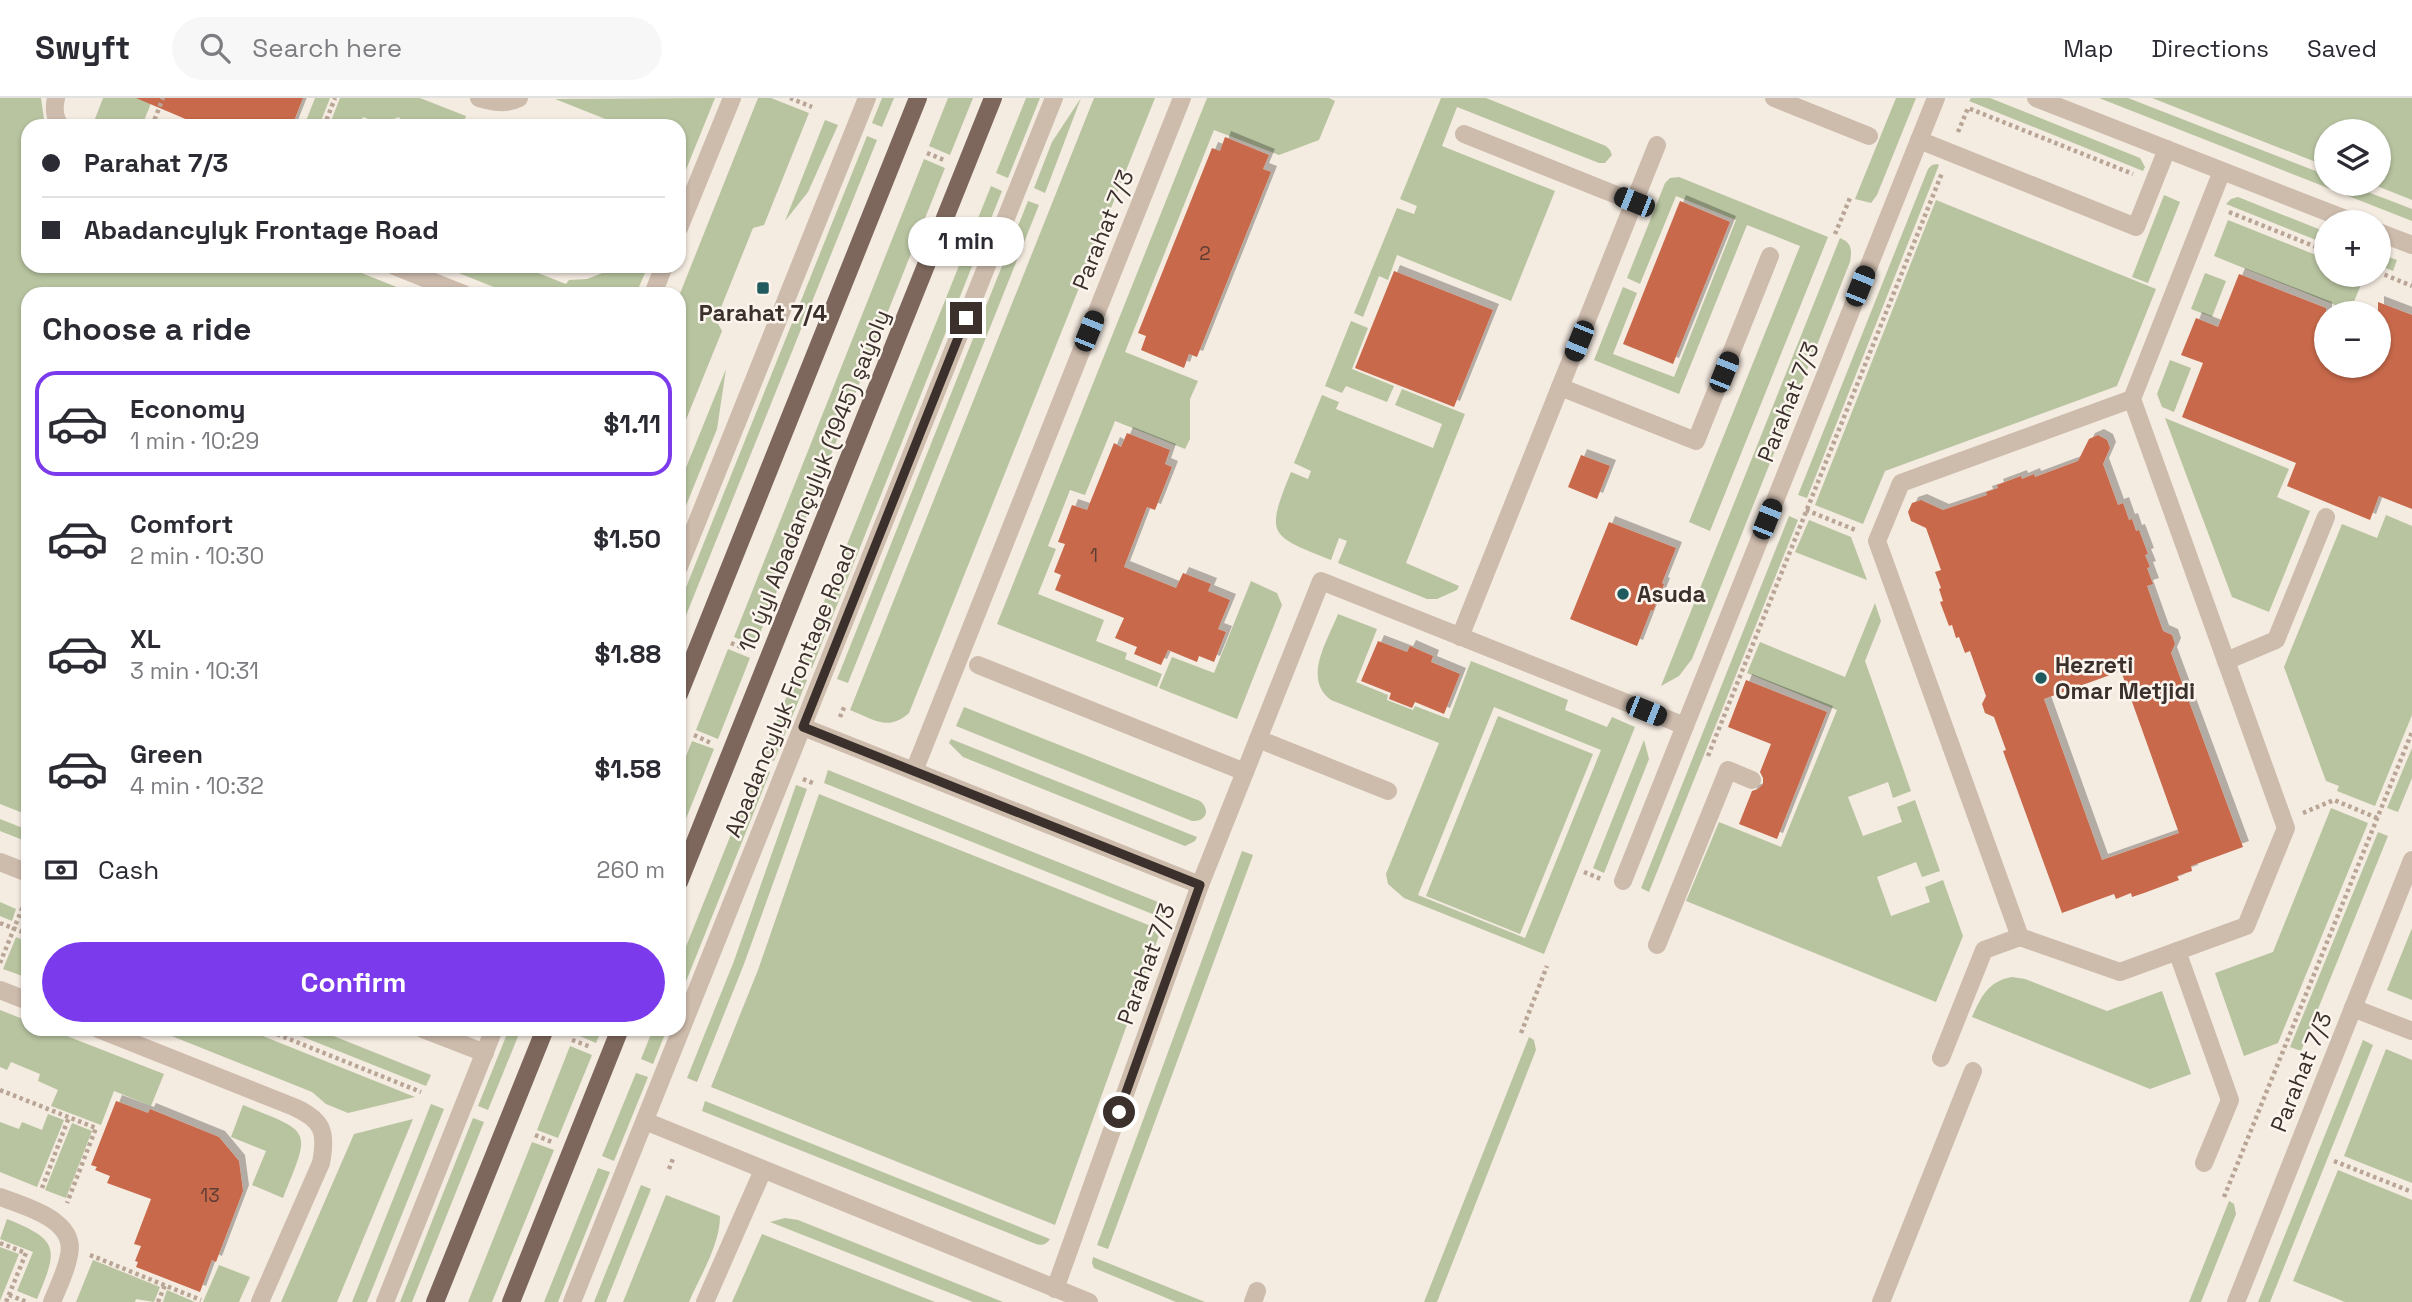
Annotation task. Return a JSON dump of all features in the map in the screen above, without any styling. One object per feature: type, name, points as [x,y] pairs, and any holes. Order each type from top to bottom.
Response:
[{"type":"main road","name":"10 ýyl Abadançylyk (1945) şaýoly","points":[[686,677],[918,98]]},
{"type":"main road","name":"10 ýyl Abadançylyk (1945) şaýoly","points":[[686,865],[993,98]]},
{"type":"main road","points":[[435,1302],[542,1036]]},
{"type":"main road","points":[[511,1302],[617,1036]]},
{"type":"street","points":[[56,98],[57,119]]},
{"type":"street","points":[[479,98],[495,103],[511,102],[519,98]]},
{"type":"street","points":[[686,211],[732,98]]},
{"type":"street","points":[[686,550],[867,98]]},
{"type":"street","name":"Abadancylyk Frontage Road","points":[[686,1019],[1054,98]]},
{"type":"street","name":"Parahat 7/3","points":[[914,771],[1182,98]]},
{"type":"street","points":[[1774,98],[1870,136]]},
{"type":"street","name":"Parahat 7/3","points":[[1616,881],[1685,726],[1936,98]]},
{"type":"street","points":[[2036,98],[2322,210]]},
{"type":"street","points":[[1464,134],[1634,202]]},
{"type":"street","points":[[1919,140],[2136,227],[2167,149]]},
{"type":"street","points":[[1657,145],[1460,637],[1685,726]]},
{"type":"street","points":[[1941,1058],[1984,950],[2020,937],[2120,972],[2246,926],[2286,828],[2132,399],[2222,171]]},
{"type":"street","points":[[2391,237],[2412,245]]},
{"type":"street","points":[[1560,387],[1696,441],[1770,256]]},
{"type":"street","points":[[412,273],[446,287]]},
{"type":"street","points":[[2020,937],[1877,541],[1901,482],[2132,399]]},
{"type":"street","points":[[2226,661],[2276,640],[2326,517]]},
{"type":"street","name":"Parahat 7/3","points":[[1055,1289],[1200,885],[1321,581],[1460,637]]},
{"type":"street","points":[[978,665],[1245,772]]},
{"type":"street","points":[[803,727],[1200,885]]},
{"type":"street","points":[[1258,739],[1388,791]]},
{"type":"street","points":[[1657,945],[1728,771],[1752,780]]},
{"type":"street","name":"Parahat 7/3","points":[[2236,1302],[2412,860]]},
{"type":"street","points":[[0,862],[21,870]]},
{"type":"street","points":[[2177,951],[2230,1100],[2204,1163]]},
{"type":"street","points":[[0,990],[21,998]]},
{"type":"street","points":[[2353,1008],[2412,1031]]},
{"type":"street","points":[[116,1036],[294,1107],[312,1115],[321,1126],[325,1145],[321,1163],[260,1302]]},
{"type":"street","points":[[440,1036],[485,1054]]},
{"type":"street","points":[[385,1302],[491,1036]]},
{"type":"street","name":"Abadancylyk Frontage Road","points":[[572,1302],[679,1036]]},
{"type":"street","points":[[1881,1302],[1973,1071]]},
{"type":"street","points":[[645,1121],[1088,1302]]},
{"type":"street","points":[[705,1302],[763,1170]]},
{"type":"street","points":[[0,1196],[54,1221],[67,1235],[70,1252],[52,1302]]},
{"type":"path","points":[[155,119],[163,98]]},
{"type":"path","points":[[327,119],[335,98]]},
{"type":"path","points":[[790,98],[812,107]]},
{"type":"path","points":[[1954,141],[1968,108],[2141,177]]},
{"type":"path","points":[[927,153],[948,162]]},
{"type":"path","points":[[1708,757],[1944,167]]},
{"type":"path","points":[[1835,234],[1850,198]]},
{"type":"path","points":[[2221,209],[2314,246]]},
{"type":"path","points":[[2391,277],[2412,285]]},
{"type":"path","points":[[1807,510],[1878,539]]},
{"type":"path","points":[[731,643],[752,651]]},
{"type":"path","points":[[2224,1197],[2412,732]]},
{"type":"path","points":[[694,736],[716,744]]},
{"type":"path","points":[[2283,821],[2334,800],[2377,818]]},
{"type":"path","points":[[1584,872],[1616,881]]},
{"type":"path","points":[[0,963],[21,912]]},
{"type":"path","points":[[0,923],[21,932]]},
{"type":"path","points":[[1521,1033],[1547,966]]},
{"type":"path","points":[[282,1036],[421,1091]]},
{"type":"path","points":[[572,1040],[594,1048]]},
{"type":"path","points":[[0,1090],[96,1128],[67,1203]]},
{"type":"path","points":[[40,1192],[69,1117]]},
{"type":"path","points":[[535,1135],[556,1144]]},
{"type":"path","points":[[2334,1161],[2412,1192]]},
{"type":"path","points":[[0,1243],[26,1253],[6,1302]]},
{"type":"path","points":[[89,1255],[201,1300]]},
{"type":"path","points":[[158,1302],[165,1285]]},
{"type":"path","points":[[9,1295],[27,1302]]},
{"type":"green space","points":[[0,98],[41,98],[44,119],[21,119],[21,273],[362,273],[396,287],[21,287],[21,812],[0,804]]},
{"type":"green space","points":[[103,98],[153,98],[145,119],[95,119]]},
{"type":"green space","points":[[315,98],[330,98],[322,119],[307,119]]},
{"type":"green space","points":[[340,98],[420,98],[466,116],[465,119],[332,119]]},
{"type":"green space","points":[[715,98],[686,170],[686,119],[605,119],[555,99]]},
{"type":"green space","points":[[758,98],[771,98],[809,113],[764,225],[753,228],[716,320],[722,331],[686,420],[686,287],[683,287]]},
{"type":"green space","points":[[882,98],[894,98],[882,127],[872,123]]},
{"type":"green space","points":[[948,98],[973,98],[950,155],[929,146]]},
{"type":"green space","points":[[1026,98],[1040,98],[1008,178],[996,173]]},
{"type":"green space","points":[[1081,98],[1045,193],[1034,188],[1052,142]]},
{"type":"green space","points":[[1094,98],[1155,98],[909,713],[894,722],[873,720],[850,710]]},
{"type":"green space","points":[[1207,98],[1329,98],[1335,101],[1319,140],[1279,155],[1214,130],[1125,352],[1198,381],[1190,399],[1190,439],[1185,449],[1115,421],[1085,495],[1070,490],[1048,546],[1056,549],[1038,594],[1104,620],[1096,641],[1127,653],[1125,659],[1162,674],[1157,687],[997,624]]},
{"type":"green space","points":[[1441,98],[1486,98],[1606,146],[1612,155],[1605,163],[1599,163],[1457,107],[1442,146],[1555,191],[1511,301],[1397,255],[1388,280],[1379,276],[1363,317],[1354,313],[1397,208],[1414,214],[1417,206],[1400,199]]},
{"type":"green space","points":[[1896,98],[1916,98],[1877,195],[1871,203],[1855,199]]},
{"type":"green space","points":[[1971,98],[1990,98],[2140,158],[2145,167],[2143,171],[1969,101]]},
{"type":"green space","points":[[2099,98],[2128,98],[2314,170],[2314,182]]},
{"type":"green space","points":[[2152,98],[2412,98],[2412,200],[2391,192],[2391,119],[2314,119],[2314,161]]},
{"type":"green space","points":[[825,120],[838,125],[808,192],[785,221]]},
{"type":"green space","points":[[867,136],[877,140],[686,616],[686,588]]},
{"type":"green space","points":[[924,159],[945,168],[755,646],[734,637]]},
{"type":"green space","points":[[1939,165],[1807,498],[1798,495],[1928,169]]},
{"type":"green space","points":[[1679,177],[1828,237],[1710,531],[1689,522],[1800,246],[1747,225],[1679,394],[1594,360],[1623,287],[1637,293],[1613,354],[1674,377],[1736,220],[1676,196],[1640,284],[1627,278],[1665,183],[1670,178]]},
{"type":"green space","points":[[991,186],[1002,191],[812,668],[799,664]]},
{"type":"green space","points":[[2164,195],[2180,202],[2148,283],[2132,277]]},
{"type":"green space","points":[[2348,196],[2378,196],[2412,209],[2412,221],[2391,213],[2391,210],[2384,210]]},
{"type":"green space","points":[[2238,197],[2314,227],[2314,239],[2226,204]]},
{"type":"green space","points":[[1936,200],[2156,289],[2117,386],[1885,471],[1863,524],[1815,505]]},
{"type":"green space","points":[[1028,201],[1039,205],[848,683],[837,679]]},
{"type":"green space","points":[[2228,220],[2314,254],[2314,287],[2360,287],[2354,301],[2325,301],[2214,256]]},
{"type":"green space","points":[[1840,238],[1850,247],[1850,262],[1692,659],[1679,676],[1661,686]]},
{"type":"green space","points":[[2391,258],[2397,260],[2393,271],[2391,270]]},
{"type":"green space","points":[[458,273],[538,273],[566,284],[569,280],[587,279],[602,273],[645,273],[639,287],[494,287]]},
{"type":"green space","points":[[2205,273],[2226,281],[2212,317],[2191,309]]},
{"type":"green space","points":[[1351,321],[1368,328],[1352,369],[1394,386],[1387,402],[1346,386],[1342,393],[1325,386]]},
{"type":"green space","points":[[2170,360],[2191,368],[2174,412],[2162,407],[2157,394]]},
{"type":"green space","points":[[726,369],[717,429],[686,506],[686,468]]},
{"type":"green space","points":[[1402,389],[1465,414],[1406,563],[1459,586],[1457,590],[1437,599],[1427,599],[1338,563],[1347,541],[1339,538],[1331,560],[1295,545],[1278,531],[1276,521],[1291,472],[1308,479],[1311,471],[1294,463],[1322,395],[1339,402],[1336,409],[1433,448],[1442,424],[1395,405]]},
{"type":"green space","points":[[2165,418],[2289,469],[2277,497],[2310,511],[2269,612],[2232,597]]},
{"type":"green space","points":[[2386,515],[2412,526],[2412,715],[2375,806],[2337,791],[2339,786],[2326,781],[2284,667],[2342,524],[2377,538]]},
{"type":"green space","points":[[1789,516],[1798,520],[1649,892],[1641,888]]},
{"type":"green space","points":[[1809,520],[1851,537],[1867,580],[1795,552]]},
{"type":"green space","points":[[1251,581],[1277,593],[1282,605],[1237,719],[1159,688],[1172,657],[1214,673]]},
{"type":"green space","points":[[1875,603],[1881,621],[1865,661],[1911,791],[1893,798],[1888,782],[1848,797],[1863,836],[1902,822],[1897,807],[1915,800],[1940,871],[1922,877],[1916,862],[1877,877],[1891,916],[1930,902],[1925,887],[1943,880],[1963,936],[1936,1002],[1686,901],[1719,822],[1781,847],[1837,710],[1747,673],[1760,642],[1845,677]]},
{"type":"green space","points":[[1338,614],[1377,629],[1356,682],[1388,695],[1387,700],[1413,710],[1415,706],[1449,719],[1471,661],[1568,700],[1565,710],[1607,727],[1612,717],[1635,727],[1544,954],[1404,898],[1388,884],[1386,874],[1439,743],[1331,700],[1323,691],[1318,681],[1320,659]],"holes":[[[1494,707],[1601,750],[1525,938],[1418,895]]]},
{"type":"green space","points":[[728,649],[750,658],[718,739],[696,730]]},
{"type":"green space","points":[[795,676],[807,680],[774,761],[762,757]]},
{"type":"green space","points":[[964,707],[1200,801],[1205,808],[1205,815],[1201,820],[1192,821],[956,726]]},
{"type":"green space","points":[[1498,716],[1593,754],[1520,934],[1426,896]]},
{"type":"green space","points":[[951,739],[1197,837],[1185,846],[963,757],[949,743]]},
{"type":"green space","points":[[1644,740],[1649,759],[1604,873],[1593,868]]},
{"type":"green space","points":[[692,741],[714,749],[686,819],[686,756]]},
{"type":"green space","points":[[2412,748],[2412,778],[2398,812],[2387,808]]},
{"type":"green space","points":[[758,767],[770,772],[686,982],[686,947]]},
{"type":"green space","points":[[828,770],[1158,902],[1165,913],[1165,919],[824,783]]},
{"type":"green space","points":[[796,785],[807,789],[744,964],[697,1082],[687,1078],[734,961]]},
{"type":"green space","points":[[819,794],[1161,930],[1055,1225],[711,1087],[758,970]]},
{"type":"green space","points":[[2331,808],[2368,823],[2278,1043],[2244,1056],[2215,973],[2273,952]]},
{"type":"green space","points":[[0,819],[21,827],[21,839],[0,831]]},
{"type":"green space","points":[[2378,832],[2388,836],[2301,1051],[2290,1047]]},
{"type":"green space","points":[[1242,851],[1253,855],[1108,1249],[1097,1245]]},
{"type":"green space","points":[[0,902],[16,909],[12,921],[0,916]]},
{"type":"green space","points":[[2412,928],[2412,1000],[2387,990]]},
{"type":"green space","points":[[16,937],[21,939],[21,975],[3,969]]},
{"type":"green space","points":[[2012,977],[2025,979],[2107,1011],[2162,991],[2191,1074],[2150,1089],[1972,1017],[1991,986]]},
{"type":"green space","points":[[0,1010],[21,1018],[21,1036],[67,1036],[164,1074],[151,1106],[114,1091],[101,1125],[51,1106],[58,1090],[38,1081],[40,1074],[11,1062],[7,1070],[0,1067]]},
{"type":"green space","points":[[172,1036],[262,1036],[415,1097],[348,1113],[326,1104],[312,1092]]},
{"type":"green space","points":[[301,1036],[334,1036],[431,1075],[426,1086]]},
{"type":"green space","points":[[506,1036],[518,1036],[488,1110],[478,1106]]},
{"type":"green space","points":[[580,1036],[599,1036],[596,1043]]},
{"type":"green space","points":[[650,1036],[664,1036],[653,1064],[641,1059]]},
{"type":"green space","points":[[1529,1037],[1534,1040],[1536,1050],[1437,1302],[1424,1302]]},
{"type":"green space","points":[[2363,1040],[2373,1045],[2270,1302],[2258,1302]]},
{"type":"green space","points":[[570,1046],[592,1055],[558,1138],[537,1130]]},
{"type":"green space","points":[[2386,1049],[2412,1060],[2412,1183],[2344,1156]]},
{"type":"green space","points":[[636,1073],[648,1077],[614,1161],[602,1156]]},
{"type":"green space","points":[[705,1101],[1050,1239],[1044,1244],[1036,1244],[702,1111]]},
{"type":"green space","points":[[431,1104],[444,1109],[367,1302],[352,1302]]},
{"type":"green space","points":[[243,1105],[283,1122],[294,1128],[300,1136],[298,1158],[283,1198],[252,1185],[266,1151],[231,1137]]},
{"type":"green space","points":[[48,1114],[64,1120],[37,1187],[0,1172],[0,1122],[19,1129],[22,1122],[42,1130]]},
{"type":"green space","points":[[473,1118],[484,1122],[412,1302],[400,1302]]},
{"type":"green space","points":[[413,1119],[337,1302],[281,1302],[354,1134]]},
{"type":"green space","points":[[72,1123],[92,1131],[66,1198],[45,1190]]},
{"type":"green space","points":[[532,1142],[554,1150],[492,1302],[468,1302]]},
{"type":"green space","points":[[598,1168],[610,1172],[558,1302],[544,1302]]},
{"type":"green space","points":[[2338,1170],[2412,1200],[2412,1302],[2345,1302],[2293,1281]]},
{"type":"green space","points":[[641,1185],[651,1189],[606,1302],[594,1302]]},
{"type":"green space","points":[[666,1195],[720,1216],[713,1249],[689,1302],[623,1302]]},
{"type":"green space","points":[[2229,1201],[2234,1204],[2236,1214],[2201,1302],[2189,1302]]},
{"type":"green space","points":[[785,1218],[798,1220],[1003,1302],[973,1302],[770,1222]]},
{"type":"green space","points":[[7,1219],[37,1233],[50,1248],[49,1268],[37,1299],[17,1291],[33,1252],[0,1239]]},
{"type":"green space","points":[[762,1234],[935,1302],[732,1302]]},
{"type":"green space","points":[[0,1247],[19,1254],[0,1301]]},
{"type":"green space","points":[[1093,1257],[1205,1302],[1176,1302],[1094,1268]]},
{"type":"green space","points":[[93,1260],[160,1287],[154,1302],[136,1299],[135,1302],[76,1302]]},
{"type":"green space","points":[[219,1265],[250,1277],[239,1302],[203,1302]]},
{"type":"green space","points":[[167,1290],[195,1302],[163,1302]]},
{"type":"building","points":[[136,98],[303,98],[295,119],[186,119]]},
{"type":"building","points":[[1225,137],[1269,155],[1263,169],[1271,172],[1197,357],[1189,354],[1184,368],[1141,350],[1146,336],[1138,333],[1212,148],[1220,151]]},
{"type":"building","points":[[1680,201],[1730,222],[1673,364],[1623,344]]},
{"type":"building","points":[[1394,271],[1493,310],[1454,407],[1355,368]]},
{"type":"building","points":[[2239,274],[2314,303],[2314,378],[2391,378],[2391,307],[2412,315],[2412,509],[2379,496],[2370,520],[2287,486],[2296,463],[2182,417],[2203,363],[2181,355],[2196,318],[2218,327]]},
{"type":"building","points":[[1127,433],[1170,450],[1165,464],[1172,467],[1155,510],[1147,507],[1124,567],[1176,588],[1183,573],[1211,584],[1208,591],[1230,600],[1218,629],[1226,632],[1214,662],[1199,656],[1197,662],[1168,650],[1161,665],[1134,654],[1137,647],[1115,638],[1124,618],[1055,590],[1061,575],[1054,572],[1065,544],[1058,542],[1072,505],[1087,510],[1114,443],[1121,447]]},
{"type":"building","name":"Hezreti Omar Metjidi","points":[[2098,435],[2107,440],[2110,448],[2103,464],[2118,505],[2123,503],[2129,520],[2132,519],[2136,531],[2139,530],[2148,554],[2145,555],[2150,567],[2147,568],[2153,584],[2147,586],[2163,631],[2172,635],[2175,644],[2171,653],[2243,847],[2191,866],[2192,871],[2177,876],[2179,880],[2144,893],[2132,897],[2131,893],[2116,899],[2114,894],[2062,913],[2003,751],[2006,750],[1994,717],[1985,713],[1982,704],[1986,696],[1970,651],[1965,653],[1952,625],[1949,626],[1940,602],[1943,601],[1939,589],[1941,588],[1935,572],[1941,570],[1926,528],[1911,521],[1908,512],[1912,503],[1921,500],[1943,510],[1987,495],[1986,492],[1998,488],[1997,485],[2021,476],[2022,479],[2034,474],[2035,477],[2078,461],[2089,439]],"holes":[[[2121,671],[2179,833],[2102,860],[2044,699]]]},
{"type":"building","points":[[1581,455],[1610,466],[1597,499],[1568,487]]},
{"type":"building","points":[[1609,522],[1676,548],[1662,583],[1664,584],[1637,646],[1570,619]]},
{"type":"building","points":[[1378,641],[1407,652],[1410,646],[1433,656],[1431,662],[1460,674],[1444,714],[1415,702],[1412,708],[1389,699],[1391,693],[1361,681]]},
{"type":"building","points":[[1746,680],[1827,712],[1777,839],[1739,824],[1752,791],[1763,784],[1760,772],[1771,744],[1728,727]]},
{"type":"building","points":[[116,1101],[148,1113],[150,1109],[219,1137],[239,1161],[243,1191],[216,1262],[212,1260],[200,1292],[136,1267],[138,1262],[135,1261],[141,1246],[134,1244],[151,1199],[107,1183],[110,1176],[95,1170],[97,1167],[91,1165]]},
{"type":"place","name":"Parahat 7/4","points":[[763,288]]},
{"type":"place","name":"Asuda","points":[[1623,594]]},
{"type":"place","name":"Hezreti Omar Metjidi","points":[[2041,678]]},
{"type":"route","points":[[966,318],[803,727],[1200,885],[1119,1112]]}]
